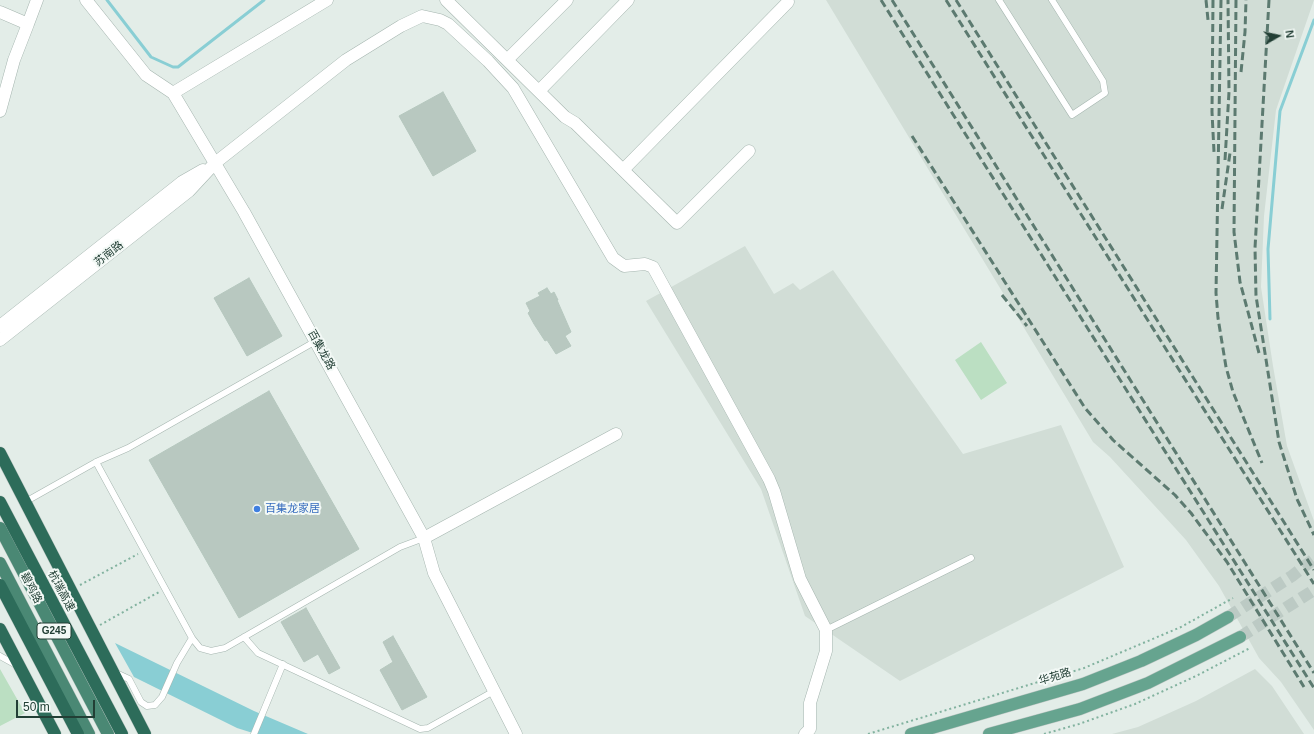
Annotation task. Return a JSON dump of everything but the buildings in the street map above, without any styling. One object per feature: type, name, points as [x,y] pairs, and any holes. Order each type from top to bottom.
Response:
[{"type":"highway","points":[[0,453],[145,734]]},
{"type":"highway","name":"杭瑞高速","points":[[0,502],[122,734]]},
{"type":"highway","name":"碧鸡路","points":[[0,528],[108,734]]},
{"type":"highway","name":"碧鸡路","points":[[0,563],[89,734]]},
{"type":"highway","points":[[0,585],[78,734]]},
{"type":"highway","points":[[0,629],[55,734]]},
{"type":"main road","name":"华苑路","points":[[911,734],[1084,684],[1141,661],[1196,635],[1228,616]]},
{"type":"main road","points":[[989,734],[1080,709],[1134,688],[1240,637]]},
{"type":"street","points":[[0,111],[14,60],[37,0]]},
{"type":"street","points":[[86,0],[146,75],[173,93],[215,163],[346,60],[400,26],[422,16],[440,20],[448,24],[488,61],[512,88],[613,258],[624,266],[650,264],[653,267],[769,479],[774,491],[800,579],[826,630],[826,651],[810,703],[810,729],[805,734]]},
{"type":"street","points":[[173,93],[327,0]]},
{"type":"street","points":[[446,0],[565,117],[575,123],[677,223],[748,151]]},
{"type":"street","points":[[507,60],[567,0]]},
{"type":"street","points":[[539,91],[628,0]]},
{"type":"street","points":[[623,170],[788,2]]},
{"type":"street","points":[[0,12],[28,24]]},
{"type":"street","name":"苏南路","points":[[0,326],[182,182],[215,163]]},
{"type":"street","name":"苏南路","points":[[0,340],[189,191],[215,163]]},
{"type":"street","name":"百集龙路","points":[[215,163],[316,341],[424,538],[434,573],[516,734]]},
{"type":"street","points":[[424,538],[616,434]]},
{"type":"lane","points":[[1000,0],[1072,115],[1105,93],[1103,81],[1052,0]]},
{"type":"lane","points":[[25,502],[96,462],[128,448],[316,341]]},
{"type":"lane","points":[[96,462],[192,638],[200,648],[211,651],[225,648],[400,547],[424,538]]},
{"type":"lane","points":[[826,630],[971,558]]},
{"type":"lane","points":[[244,637],[258,653],[420,729],[428,728],[494,691]]},
{"type":"lane","points":[[113,672],[129,679],[141,702],[147,706],[155,704],[162,697],[177,663],[192,638]]},
{"type":"lane","points":[[0,656],[19,666]]},
{"type":"lane","points":[[254,734],[283,664]]},
{"type":"path","points":[[71,590],[144,550]]},
{"type":"path","points":[[91,630],[165,589]]},
{"type":"path","name":"华苑路","points":[[868,734],[1084,668],[1133,649],[1181,627],[1233,598]]},
{"type":"shaded area","points":[[826,0],[1314,0],[1276,110],[1264,216],[1261,287],[1287,446],[1314,521],[1314,730],[1281,682],[1259,658],[1219,586],[1186,540],[1110,457],[1093,442]]},
{"type":"shaded area","points":[[745,246],[774,294],[793,283],[800,290],[833,270],[963,454],[1061,425],[1124,567],[900,681],[805,616],[761,489],[646,301]]},
{"type":"shaded area","points":[[1255,669],[1272,686],[1304,734],[1112,734],[1138,727],[1196,701]]},
{"type":"green space","points":[[981,342],[1007,383],[981,400],[955,360]]},
{"type":"green space","points":[[0,669],[25,713],[0,726]]},
{"type":"water","points":[[115,643],[254,711],[308,734],[256,734],[237,728],[134,677]]},
{"type":"waterway","points":[[107,0],[151,57],[173,67],[178,67],[264,0]]},
{"type":"waterway","points":[[1270,319],[1268,249],[1280,111],[1314,20]]},
{"type":"tunnel","points":[[1228,617],[1292,576],[1314,559]]},
{"type":"tunnel","points":[[1240,637],[1314,590]]},
{"type":"railway","points":[[881,0],[1314,688]]},
{"type":"railway","points":[[892,0],[1314,673]]},
{"type":"railway","points":[[946,0],[1314,584]]},
{"type":"railway","points":[[956,0],[1314,570]]},
{"type":"railway","points":[[1206,0],[1208,20]]},
{"type":"railway","points":[[1213,0],[1212,112],[1214,152]]},
{"type":"railway","points":[[1221,0],[1216,293],[1218,318],[1226,367],[1233,392],[1262,463]]},
{"type":"railway","points":[[1225,160],[1229,92],[1228,0]]},
{"type":"railway","points":[[1236,0],[1234,232],[1240,282],[1259,353]]},
{"type":"railway","points":[[1241,72],[1245,32],[1246,0]]},
{"type":"railway","points":[[1269,0],[1255,248],[1256,296],[1279,442],[1297,499],[1314,535]]},
{"type":"railway","points":[[912,136],[1085,408],[1113,440],[1175,495],[1191,513],[1227,562],[1304,687]]},
{"type":"railway","points":[[1222,209],[1230,153]]},
{"type":"railway","points":[[1002,295],[1027,326]]},
{"type":"place","name":"百集龙家居","points":[[257,509]]}]
